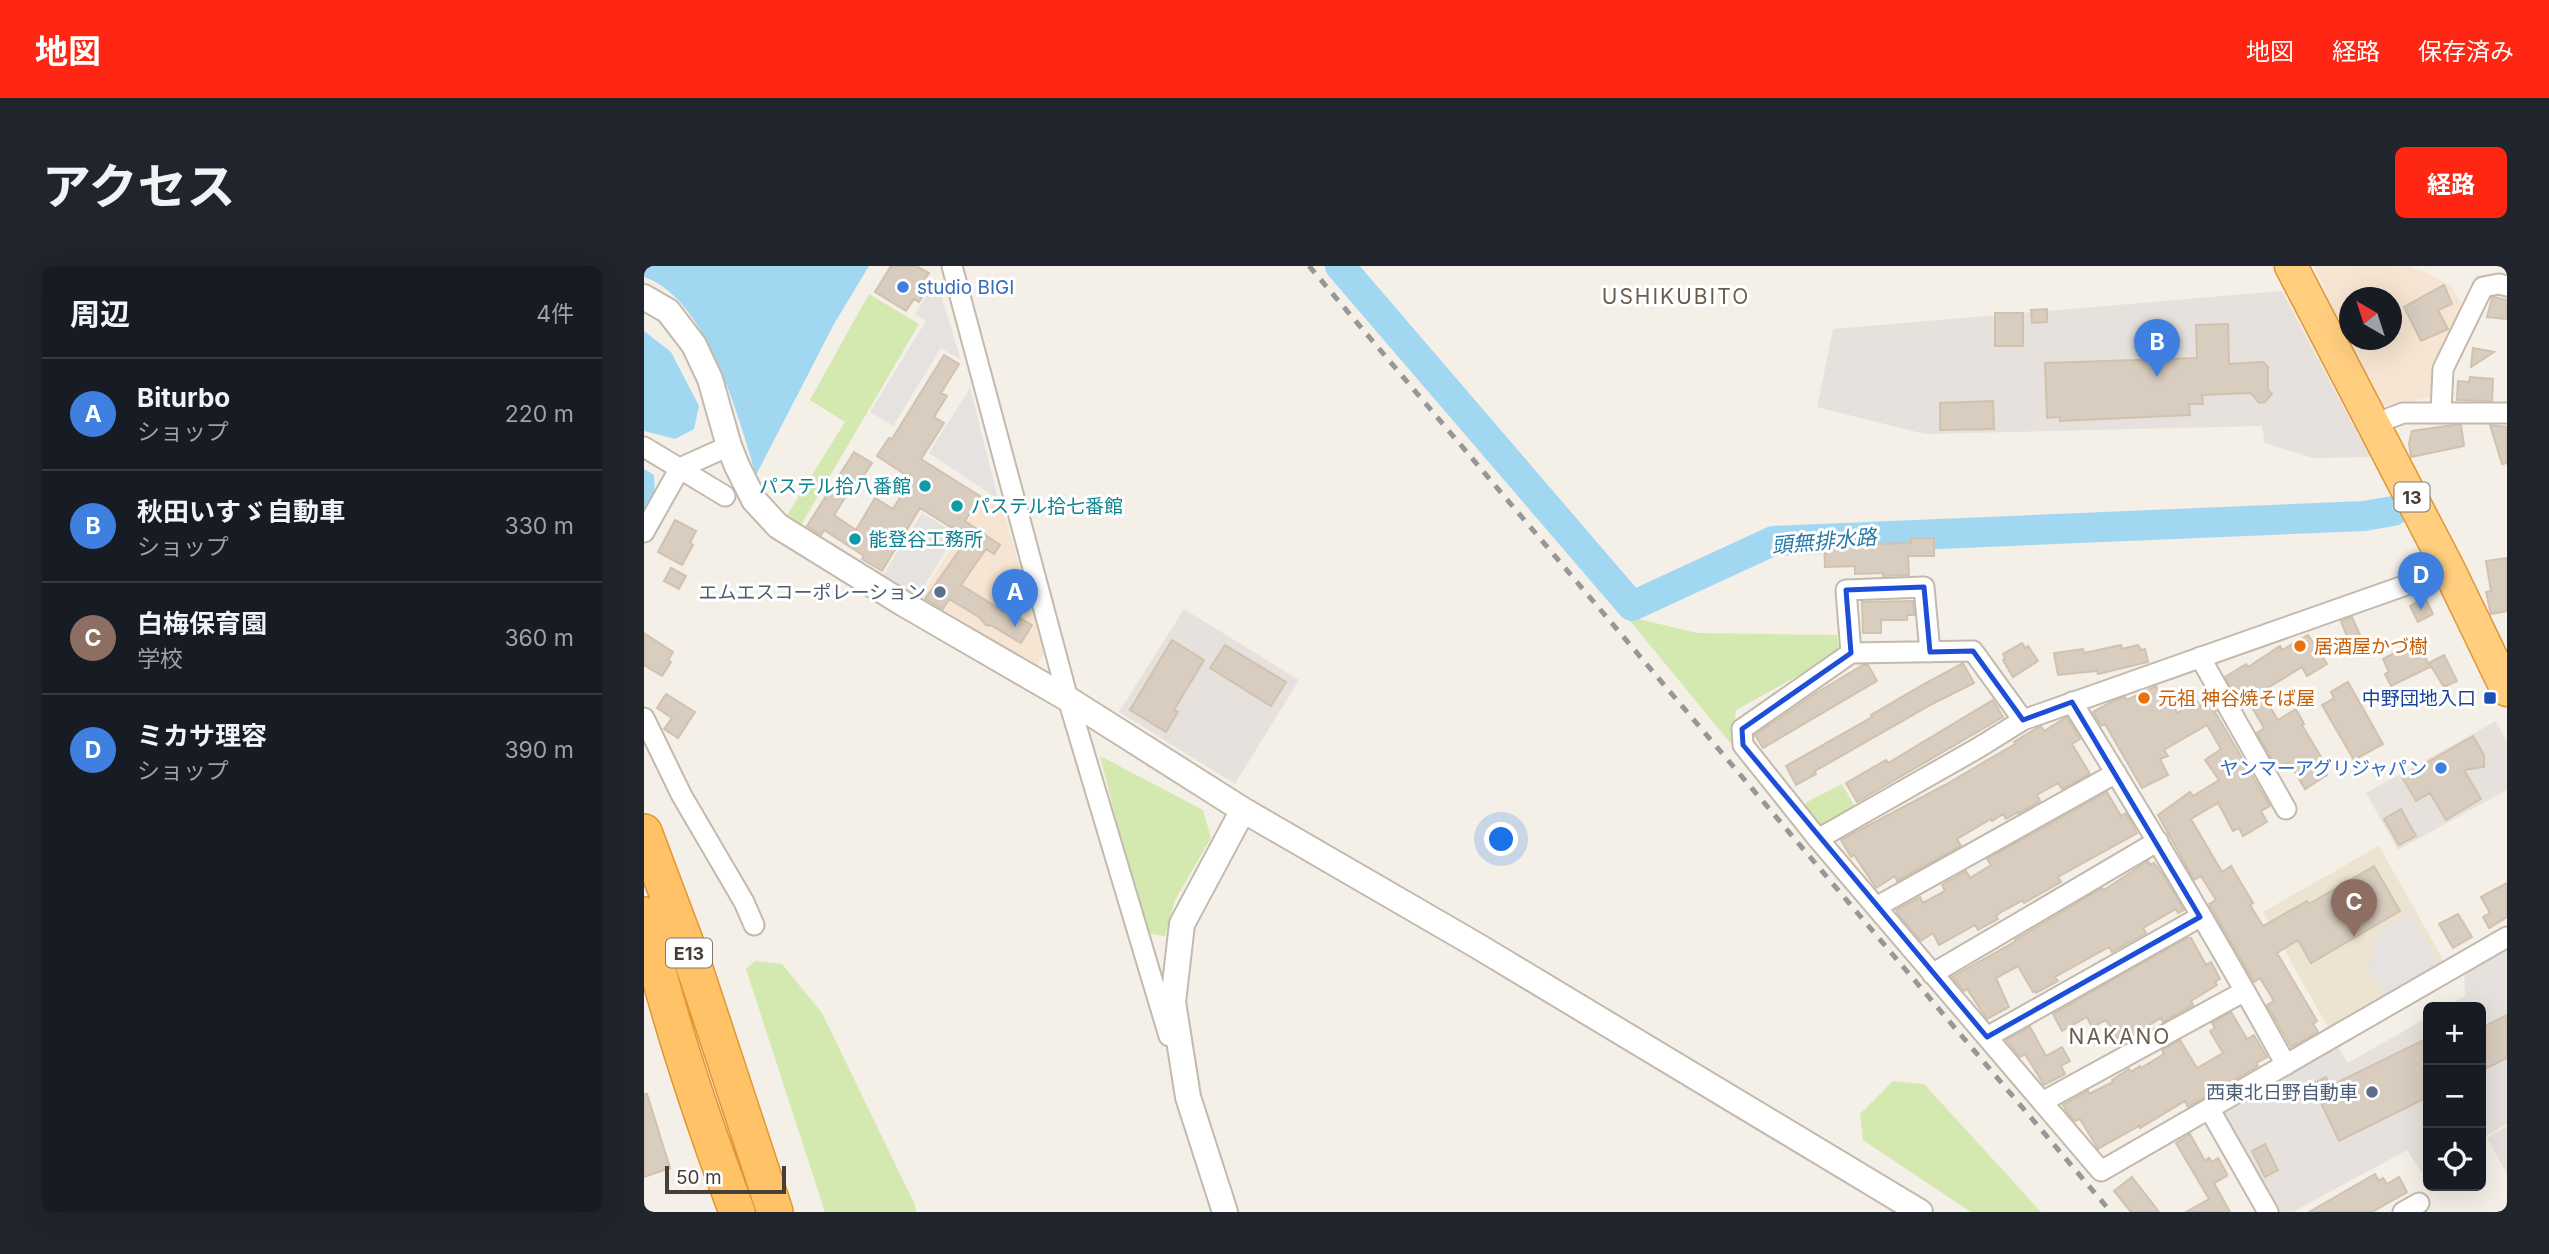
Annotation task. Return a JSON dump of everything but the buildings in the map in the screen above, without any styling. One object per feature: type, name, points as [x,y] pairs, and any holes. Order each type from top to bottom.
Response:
[{"type":"highway","name":"13","points":[[2291,266],[2449,570],[2507,690]]},
{"type":"highway","name":"E13","points":[[644,832],[691,957],[775,1212]]},
{"type":"highway","name":"E13","points":[[644,915],[658,975],[737,1212]]},
{"type":"street","points":[[953,266],[1068,699],[1225,1212]]},
{"type":"street","points":[[2441,412],[2443,369],[2483,287],[2500,284],[2507,286]]},
{"type":"street","points":[[644,297],[668,312],[694,345],[710,379],[729,446],[754,500],[778,526],[904,604],[1068,699],[1243,810],[1476,945],[1920,1212]]},
{"type":"street","points":[[2374,424],[2403,414],[2507,413]]},
{"type":"street","points":[[644,532],[680,468],[729,446]]},
{"type":"street","points":[[644,447],[725,496]]},
{"type":"street","points":[[1818,839],[2023,720],[2449,570]]},
{"type":"street","points":[[1851,653],[1846,590],[1924,587],[1930,652]]},
{"type":"street","points":[[2023,720],[1973,651],[1851,653],[1742,729],[1743,745],[1818,839],[2101,1171],[2507,937]]},
{"type":"street","points":[[2200,657],[2286,809]]},
{"type":"street","points":[[2072,702],[2158,841],[2286,1065]]},
{"type":"street","points":[[644,718],[682,796],[744,902],[754,925]]},
{"type":"street","points":[[1876,907],[2116,773]]},
{"type":"street","points":[[1188,1097],[1173,1002],[1182,924],[1243,810]]},
{"type":"street","points":[[1933,974],[2158,841]]},
{"type":"street","points":[[1987,1037],[2200,917]]},
{"type":"street","points":[[2042,1102],[2245,991]]},
{"type":"street","points":[[2210,1110],[2268,1212]]},
{"type":"highlighted area","points":[[1924,587],[1930,652],[1973,651],[2023,720],[2072,702],[2200,917],[1987,1037],[1743,745],[1742,729],[1851,653],[1846,590]]},
{"type":"shaded area","points":[[2314,266],[2407,266],[2451,286],[2463,306],[2437,362],[2432,397],[2377,407],[2352,350],[2402,350],[2402,287],[2339,287],[2339,322]]},
{"type":"shaded area","points":[[936,280],[961,360],[941,348],[893,426],[870,412],[926,321],[915,314]]},
{"type":"shaded area","points":[[2282,291],[2370,457],[2313,458],[2265,443],[2262,426],[1925,434],[1817,407],[1833,329]]},
{"type":"shaded area","points":[[970,388],[998,499],[929,453]]},
{"type":"shaded area","points":[[983,498],[1003,510],[1045,651],[1036,666],[920,598]]},
{"type":"shaded area","points":[[922,513],[956,534],[918,596],[883,575]]},
{"type":"shaded area","points":[[1184,609],[1299,680],[1235,784],[1119,712]]},
{"type":"shaded area","points":[[2496,721],[2507,742],[2507,790],[2398,850],[2366,793]]},
{"type":"shaded area","points":[[2379,846],[2445,963],[2329,1029],[2263,912]]},
{"type":"shaded area","points":[[2409,913],[2439,964],[2384,995],[2366,962],[2377,956],[2370,944],[2379,935],[2380,929]]},
{"type":"shaded area","points":[[2507,948],[2507,1124],[2486,1136],[2486,1002],[2454,1002],[2465,996],[2464,972]]},
{"type":"shaded area","points":[[2423,1020],[2423,1172],[2407,1150],[2293,1212],[2280,1212],[2223,1113],[2336,1044],[2348,1063]]},
{"type":"shaded area","points":[[2507,1126],[2507,1174],[2487,1138]]},
{"type":"green space","points":[[869,294],[919,324],[801,525],[786,517],[845,422],[810,400]]},
{"type":"green space","points":[[1626,616],[1697,633],[1837,635],[1839,653],[1736,710],[1732,745]]},
{"type":"green space","points":[[1100,756],[1203,810],[1211,838],[1175,900],[1165,936],[1145,933]]},
{"type":"green space","points":[[1842,784],[1858,812],[1823,827],[1805,807],[1807,802]]},
{"type":"green space","points":[[755,961],[782,964],[822,1013],[916,1212],[825,1212],[746,969]]},
{"type":"green space","points":[[1893,1081],[1924,1084],[2041,1212],[1971,1212],[1863,1140],[1860,1114]]},
{"type":"water","points":[[644,266],[869,266],[834,324],[756,475],[730,393],[703,334],[686,309],[666,289],[644,277]]},
{"type":"water","points":[[644,331],[671,352],[699,406],[694,429],[675,439],[644,431]]},
{"type":"water","points":[[644,469],[654,475],[655,498],[644,512]]},
{"type":"waterway","name":"頭無排水路","points":[[1340,266],[1632,606],[1773,541],[2364,516],[2393,511]]},
{"type":"railway","points":[[1309,266],[2111,1212]]},
{"type":"place","name":"studio BIGI","points":[[903,287]]},
{"type":"place","name":"秋田いすゞ自動車","points":[[2157,377]]},
{"type":"place","name":"パステル拾八番館","points":[[925,486]]},
{"type":"place","name":"パステル拾七番館","points":[[957,506]]},
{"type":"place","name":"能登谷工務所","points":[[855,539]]},
{"type":"place","name":"エムエスコーポレーション","points":[[940,592]]},
{"type":"place","name":"ミカサ理容","points":[[2421,610]]},
{"type":"place","name":"Biturbo","points":[[1015,627]]},
{"type":"place","name":"居酒屋かづ樹","points":[[2300,646]]},
{"type":"place","name":"元祖 神谷焼そば屋","points":[[2144,698]]},
{"type":"place","name":"中野団地入口","points":[[2490,698]]},
{"type":"place","name":"ヤンマーアグリジャパン","points":[[2441,768]]},
{"type":"place","name":"白梅保育園","points":[[2354,937]]},
{"type":"place","name":"西東北日野自動車","points":[[2372,1092]]},
{"type":"district","name":"USHIKUBITO","points":[[1676,296]]},
{"type":"district","name":"NAKANO","points":[[2120,1036]]}]
